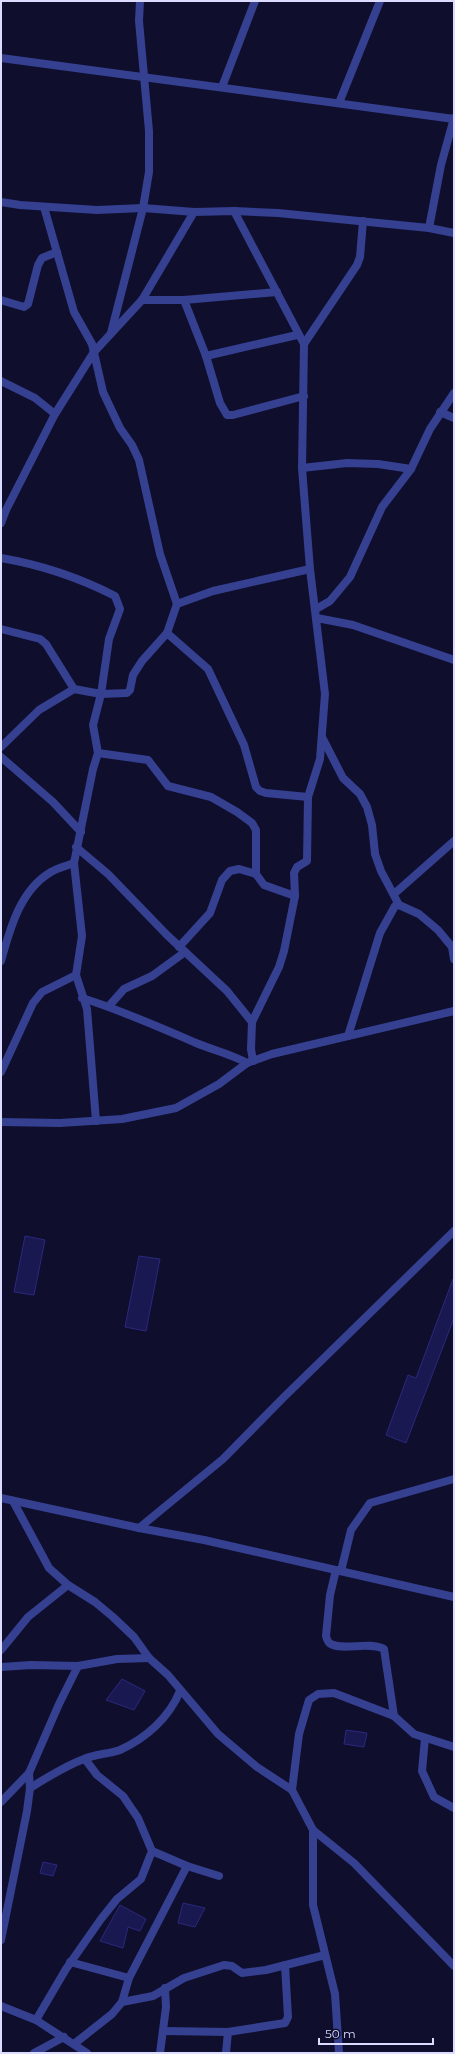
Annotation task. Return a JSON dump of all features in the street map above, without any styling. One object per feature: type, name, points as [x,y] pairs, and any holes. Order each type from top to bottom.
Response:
[{"type":"street","points":[[110,335],[143,208],[149,172],[149,131],[139,21],[140,1]]},
{"type":"street","points":[[222,87],[255,1]]},
{"type":"street","points":[[340,103],[380,1]]},
{"type":"street","points":[[1,58],[454,119],[441,165],[429,228]]},
{"type":"street","points":[[1,202],[44,207],[97,210],[143,208],[194,212],[234,211],[363,221],[429,228],[454,233]]},
{"type":"street","points":[[1,747],[39,710],[74,689],[101,694],[127,693],[130,690],[133,675],[142,661],[167,633],[177,604],[160,554],[139,460],[132,445],[120,428],[103,392],[92,344],[74,312],[44,207]]},
{"type":"street","points":[[234,211],[277,292],[297,335],[304,344]]},
{"type":"street","points":[[1,523],[3,508],[55,414],[94,352],[142,300],[194,212]]},
{"type":"street","points":[[250,1062],[252,1022],[279,967],[291,921],[295,896],[294,873],[298,867],[307,861],[308,797],[320,759],[325,694],[310,569],[302,468],[304,344],[357,264],[360,257],[363,221]]},
{"type":"street","points":[[1,300],[24,307],[28,304],[38,265],[42,258],[57,252]]},
{"type":"street","points":[[142,300],[184,300],[277,292]]},
{"type":"street","points":[[184,300],[206,356],[220,403],[227,414],[233,415],[304,396]]},
{"type":"street","points":[[206,356],[297,335]]},
{"type":"street","points":[[1,381],[35,398],[55,414]]},
{"type":"street","points":[[316,609],[330,601],[350,577],[382,507],[411,469],[430,429],[454,392]]},
{"type":"street","points":[[440,412],[454,418]]},
{"type":"street","points":[[302,468],[347,463],[378,464],[411,469]]},
{"type":"street","points":[[1,558],[33,563],[75,577],[115,596],[120,609],[109,639],[101,694],[93,725],[98,753],[93,769],[81,832],[76,847],[74,863],[82,936],[76,975],[82,998],[87,1009],[96,1121]]},
{"type":"street","points":[[177,604],[213,591],[310,569]]},
{"type":"street","points":[[317,618],[353,624],[454,660]]},
{"type":"street","points":[[1,629],[40,639],[52,653],[74,689]]},
{"type":"street","points":[[167,633],[208,669],[244,745],[256,787],[260,791],[266,793],[308,797]]},
{"type":"street","points":[[321,734],[343,778],[360,794],[368,807],[372,825],[375,854],[381,870],[399,904],[419,914],[438,930],[452,947],[454,959]]},
{"type":"street","points":[[98,753],[148,760],[168,786],[211,796],[252,823],[256,830],[256,874]]},
{"type":"street","points":[[1,757],[53,802],[81,832]]},
{"type":"street","points":[[394,894],[454,840]]},
{"type":"street","points":[[76,847],[108,874],[182,949],[227,991],[252,1022]]},
{"type":"street","points":[[1,961],[17,912],[27,893],[51,872],[74,863]]},
{"type":"street","points":[[109,1006],[124,989],[152,976],[182,949],[210,913],[220,886],[230,871],[239,869],[256,874],[264,884],[295,896]]},
{"type":"street","points":[[348,1036],[380,934],[395,906],[399,904]]},
{"type":"street","points":[[1,1072],[33,1002],[42,992],[76,975]]},
{"type":"street","points":[[82,998],[109,1006],[214,1050],[250,1062]]},
{"type":"street","points":[[1,1122],[60,1123],[96,1121],[149,1115],[176,1108],[219,1084],[250,1062],[348,1036],[454,1011]]},
{"type":"street","points":[[139,1528],[223,1460],[283,1398],[454,1231]]},
{"type":"street","points":[[394,1716],[384,1649],[360,1645],[339,1646],[331,1644],[328,1641],[326,1636],[330,1596],[351,1530],[370,1502],[454,1479]]},
{"type":"street","points":[[1,1498],[139,1528],[204,1540],[454,1597]]},
{"type":"street","points":[[13,1501],[49,1568],[68,1585],[95,1602],[134,1637],[149,1658],[168,1675],[218,1734],[257,1767],[292,1790],[313,1830],[354,1863],[454,1966]]},
{"type":"street","points":[[1,1650],[28,1616],[68,1585]]},
{"type":"street","points":[[1,1667],[31,1665],[78,1666],[117,1659],[149,1658]]},
{"type":"street","points":[[1,1802],[29,1773],[59,1704],[78,1666]]},
{"type":"street","points":[[30,1788],[54,1772],[85,1759],[119,1750],[138,1740],[155,1727],[176,1702],[180,1691]]},
{"type":"street","points":[[292,1790],[299,1734],[309,1700],[318,1694],[334,1693],[394,1716],[414,1734],[454,1747]]},
{"type":"street","points":[[425,1738],[422,1771],[434,1797],[454,1808]]},
{"type":"street","points":[[85,1759],[97,1775],[123,1796],[138,1818],[152,1851],[187,1866],[219,1876]]},
{"type":"street","points":[[1,1940],[30,1788],[29,1773]]},
{"type":"street","points":[[313,1830],[313,1905],[335,1994],[339,2053]]},
{"type":"street","points":[[36,2020],[70,1962],[112,1904],[141,1879],[152,1851]]},
{"type":"street","points":[[74,2044],[112,2014],[122,2002],[129,1978],[187,1866]]},
{"type":"street","points":[[122,2002],[153,1996],[184,1978],[224,1965],[232,1966],[243,1973],[325,1955]]},
{"type":"street","points":[[70,1962],[129,1978]]},
{"type":"street","points":[[164,2031],[228,2032],[285,2023],[288,2017],[285,1965]]},
{"type":"street","points":[[160,2053],[164,2031],[166,1998],[165,1988]]},
{"type":"street","points":[[1,2006],[36,2020],[64,2037],[86,2053]]},
{"type":"street","points":[[226,2053],[228,2032]]},
{"type":"street","points":[[34,2053],[64,2037]]},
{"type":"building","points":[[25,1236],[45,1240],[34,1295],[14,1292]]},
{"type":"building","points":[[139,1256],[160,1259],[146,1331],[125,1327]]},
{"type":"building","points":[[453,1279],[454,1318],[406,1443],[386,1435],[408,1375],[416,1378]]},
{"type":"building","points":[[122,1679],[145,1691],[134,1710],[106,1700]]},
{"type":"building","points":[[346,1730],[367,1733],[364,1747],[344,1744]]},
{"type":"building","points":[[43,1862],[57,1865],[53,1876],[40,1873]]},
{"type":"building","points":[[183,1903],[205,1908],[195,1927],[178,1923]]},
{"type":"building","points":[[120,1905],[146,1919],[140,1931],[128,1927],[123,1948],[100,1941]]}]
